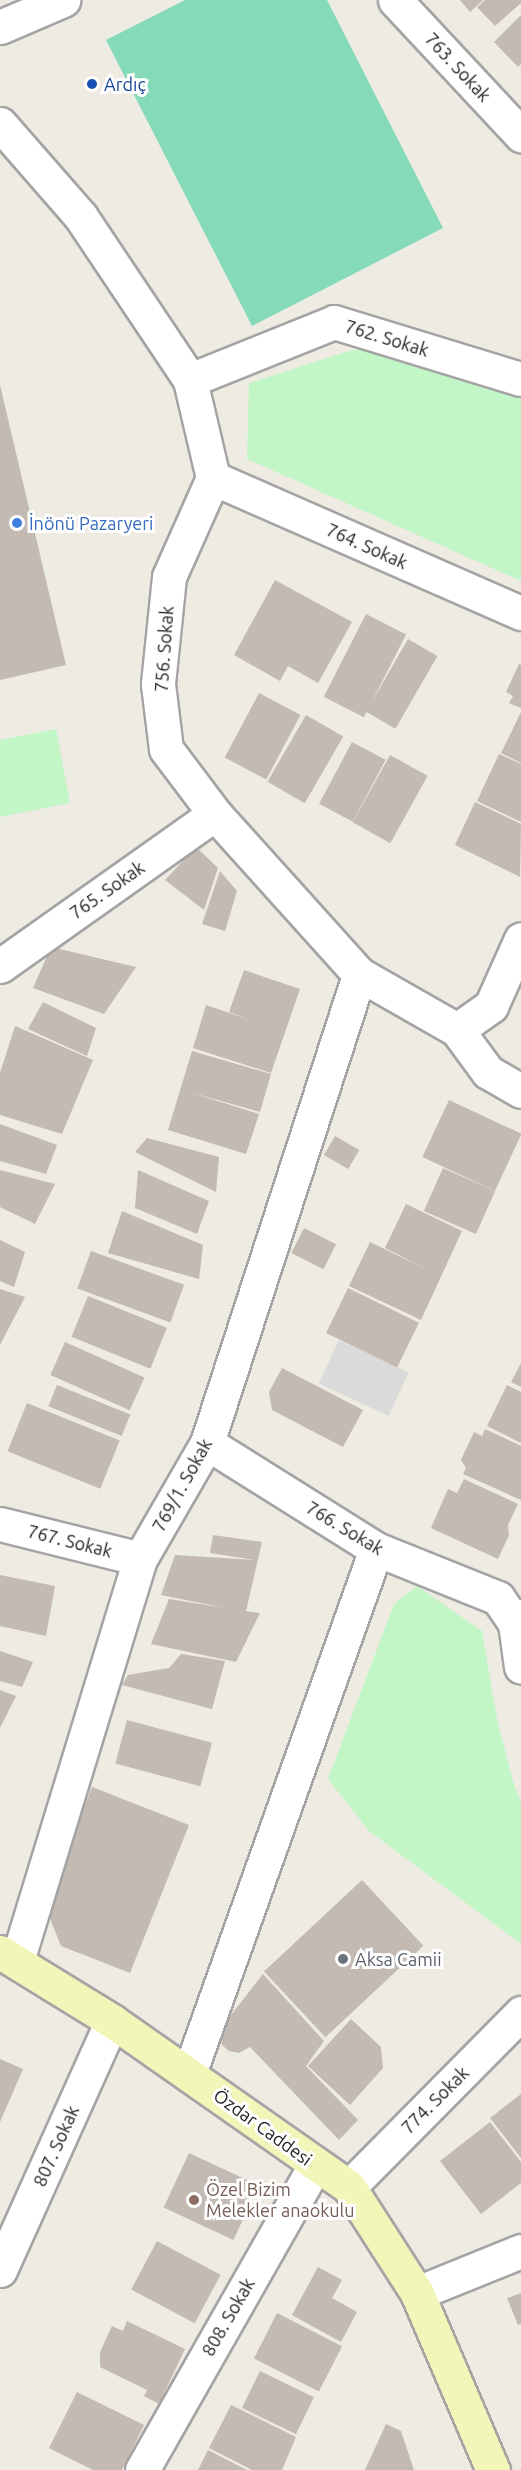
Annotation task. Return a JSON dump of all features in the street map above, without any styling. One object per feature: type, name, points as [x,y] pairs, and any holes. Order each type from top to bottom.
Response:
[{"type":"main road","name":"Özdar Caddesi","points":[[8,1957],[112,2021],[349,2187],[417,2293],[493,2470]]},
{"type":"street","points":[[0,27],[63,0]]},
{"type":"street","name":"763. Sokak","points":[[395,0],[521,135]]},
{"type":"street","points":[[0,124],[81,217],[189,380],[213,478]]},
{"type":"street","name":"762. Sokak","points":[[189,380],[334,322],[521,379]]},
{"type":"street","name":"764. Sokak","points":[[213,478],[521,613]]},
{"type":"street","name":"756. Sokak","points":[[213,478],[170,577],[159,684],[166,749],[215,814],[359,974],[457,1030],[488,1072],[521,1091]]},
{"type":"street","name":"765. Sokak","points":[[0,966],[215,814]]},
{"type":"street","points":[[457,1030],[491,1006],[521,939]]},
{"type":"street","name":"769/1. Sokak","points":[[8,1957],[140,1559],[207,1443],[359,974]]},
{"type":"street","name":"766. Sokak","points":[[207,1443],[376,1549],[498,1598],[518,1620]]},
{"type":"street","name":"767. Sokak","points":[[0,1524],[140,1559]]},
{"type":"street","points":[[189,2074],[376,1549]]},
{"type":"street","points":[[518,1620],[521,1667]]},
{"type":"street","name":"774. Sokak","points":[[349,2187],[521,2013]]},
{"type":"street","name":"807. Sokak","points":[[0,2270],[112,2021]]},
{"type":"street","name":"808. Sokak","points":[[142,2470],[315,2165]]},
{"type":"street","points":[[417,2293],[521,2252]]},
{"type":"shaded area","points":[[339,1340],[409,1373],[389,1416],[319,1384]]},
{"type":"green space","points":[[185,0],[327,0],[443,228],[252,326],[106,40]]},
{"type":"green space","points":[[372,349],[521,393],[521,581],[247,459],[249,383],[352,350]]},
{"type":"green space","points":[[56,729],[70,803],[0,817],[0,740]]},
{"type":"green space","points":[[417,1586],[482,1631],[497,1719],[514,1785],[521,1801],[521,1944],[369,1831],[328,1779],[394,1604]]},
{"type":"building","points":[[460,0],[483,0],[470,12]]},
{"type":"building","points":[[485,0],[521,0],[521,3],[495,26],[477,7]]},
{"type":"building","points":[[521,15],[521,64],[518,67],[494,42]]},
{"type":"building","name":"İnönü Pazaryeri","points":[[0,385],[66,665],[0,680]]},
{"type":"building","points":[[275,580],[352,622],[318,683],[288,666],[280,681],[234,655]]},
{"type":"building","points":[[366,614],[406,634],[364,717],[324,697]]},
{"type":"building","points":[[408,639],[437,656],[395,729],[366,712]]},
{"type":"building","points":[[519,664],[521,665],[521,708],[509,703],[513,696],[506,692]]},
{"type":"building","points":[[259,693],[300,715],[266,780],[225,757]]},
{"type":"building","points":[[521,712],[521,763],[501,753]]},
{"type":"building","points":[[306,715],[343,736],[305,803],[268,782]]},
{"type":"building","points":[[352,742],[386,760],[353,822],[319,804]]},
{"type":"building","points":[[499,754],[521,764],[521,822],[477,801]]},
{"type":"building","points":[[390,755],[428,776],[390,843],[353,822]]},
{"type":"building","points":[[475,802],[521,824],[520,877],[455,845]]},
{"type":"building","points":[[196,847],[218,868],[204,910],[165,880]]},
{"type":"building","points":[[220,871],[237,891],[225,931],[202,924]]},
{"type":"building","points":[[51,947],[136,967],[104,1014],[33,988]]},
{"type":"building","points":[[244,970],[300,989],[271,1073],[193,1048],[206,1005],[250,1020],[229,1012]]},
{"type":"building","points":[[43,1002],[96,1028],[87,1056],[28,1029]]},
{"type":"building","points":[[15,1026],[93,1060],[62,1134],[0,1115],[0,1073]]},
{"type":"building","points":[[192,1051],[271,1074],[260,1112],[189,1092],[259,1114],[246,1154],[168,1130]]},
{"type":"building","points":[[449,1100],[521,1134],[495,1191],[422,1157]]},
{"type":"building","points":[[0,1124],[57,1145],[46,1174],[0,1161]]},
{"type":"building","points":[[335,1136],[359,1150],[348,1169],[324,1155]]},
{"type":"building","points":[[147,1138],[219,1157],[216,1192],[135,1152]]},
{"type":"building","points":[[443,1168],[495,1191],[476,1234],[424,1211]]},
{"type":"building","points":[[0,1170],[55,1184],[35,1224],[0,1207]]},
{"type":"building","points":[[138,1170],[209,1201],[197,1234],[135,1208]]},
{"type":"building","points":[[406,1204],[462,1231],[421,1320],[349,1286],[370,1242],[428,1270],[385,1248]]},
{"type":"building","points":[[122,1211],[203,1245],[199,1279],[108,1253]]},
{"type":"building","points":[[304,1228],[336,1244],[323,1269],[291,1253]]},
{"type":"building","points":[[0,1240],[25,1252],[14,1287],[0,1281]]},
{"type":"building","points":[[91,1251],[184,1285],[170,1322],[77,1289]]},
{"type":"building","points":[[348,1288],[419,1323],[397,1368],[326,1333]]},
{"type":"building","points":[[0,1289],[25,1297],[0,1345]]},
{"type":"building","points":[[88,1296],[167,1328],[150,1369],[72,1337]]},
{"type":"building","points":[[65,1342],[144,1377],[130,1410],[50,1375]]},
{"type":"building","points":[[521,1363],[521,1387],[511,1382]]},
{"type":"building","points":[[282,1368],[363,1410],[343,1447],[272,1410],[269,1392]]},
{"type":"building","points":[[57,1385],[130,1415],[122,1436],[48,1406]]},
{"type":"building","points":[[507,1385],[521,1392],[521,1443],[487,1426]]},
{"type":"building","points":[[27,1403],[120,1440],[100,1489],[8,1451]]},
{"type":"building","points":[[485,1429],[521,1446],[521,1500],[463,1474],[466,1468],[461,1460],[474,1432],[482,1436]]},
{"type":"building","points":[[464,1479],[518,1504],[508,1525],[509,1535],[498,1559],[431,1528],[448,1489],[457,1493]]},
{"type":"building","points":[[213,1535],[262,1542],[246,1611],[260,1613],[236,1662],[151,1644],[169,1599],[225,1608],[161,1595],[175,1555],[255,1560],[210,1553]]},
{"type":"building","points":[[0,1575],[55,1586],[46,1636],[0,1626]]},
{"type":"building","points":[[0,1651],[33,1662],[22,1687],[0,1681]]},
{"type":"building","points":[[181,1654],[225,1661],[212,1709],[122,1685],[128,1675],[169,1668]]},
{"type":"building","points":[[0,1690],[16,1696],[0,1728]]},
{"type":"building","points":[[127,1720],[212,1743],[200,1786],[115,1763]]},
{"type":"building","points":[[92,1787],[189,1825],[130,1973],[61,1946],[45,1906]]},
{"type":"building","name":"Aksa Camii","points":[[362,1880],[423,1946],[325,2037],[264,1971]]},
{"type":"building","points":[[263,1974],[324,2041],[306,2066],[358,2120],[339,2140],[250,2047],[239,2053],[229,2051],[222,2045],[220,2029]]},
{"type":"building","points":[[351,2019],[381,2047],[383,2068],[350,2105],[308,2066]]},
{"type":"building","points":[[0,2059],[23,2069],[0,2122]]},
{"type":"building","points":[[521,2094],[521,2158],[490,2118]]},
{"type":"building","points":[[490,2122],[521,2162],[521,2183],[481,2214],[440,2161]]},
{"type":"building","points":[[189,2153],[259,2186],[233,2240],[164,2207]]},
{"type":"building","points":[[157,2241],[221,2275],[195,2323],[131,2290]]},
{"type":"building","points":[[318,2267],[342,2280],[332,2298],[357,2312],[341,2342],[292,2315]]},
{"type":"building","points":[[521,2293],[521,2324],[518,2325],[507,2298]]},
{"type":"building","points":[[277,2313],[342,2346],[319,2392],[254,2358]]},
{"type":"building","points":[[127,2321],[185,2349],[159,2404],[144,2396],[147,2390],[100,2367],[100,2352],[112,2326],[123,2331]]},
{"type":"building","points":[[260,2371],[314,2397],[296,2434],[242,2408]]},
{"type":"building","points":[[77,2392],[144,2425],[122,2470],[93,2470],[49,2448]]},
{"type":"building","points":[[231,2405],[296,2437],[282,2470],[252,2470],[209,2448]]},
{"type":"building","points":[[386,2424],[401,2431],[414,2470],[365,2470]]},
{"type":"building","points":[[208,2450],[247,2470],[198,2470]]},
{"type":"place","name":"Ardıç","points":[[92,84]]},
{"type":"place","name":"İnönü Pazaryeri","points":[[17,523]]},
{"type":"place","name":"Aksa Camii","points":[[343,1959]]},
{"type":"place","name":"Özel Bizim Melekler anaokulu","points":[[194,2200]]}]
